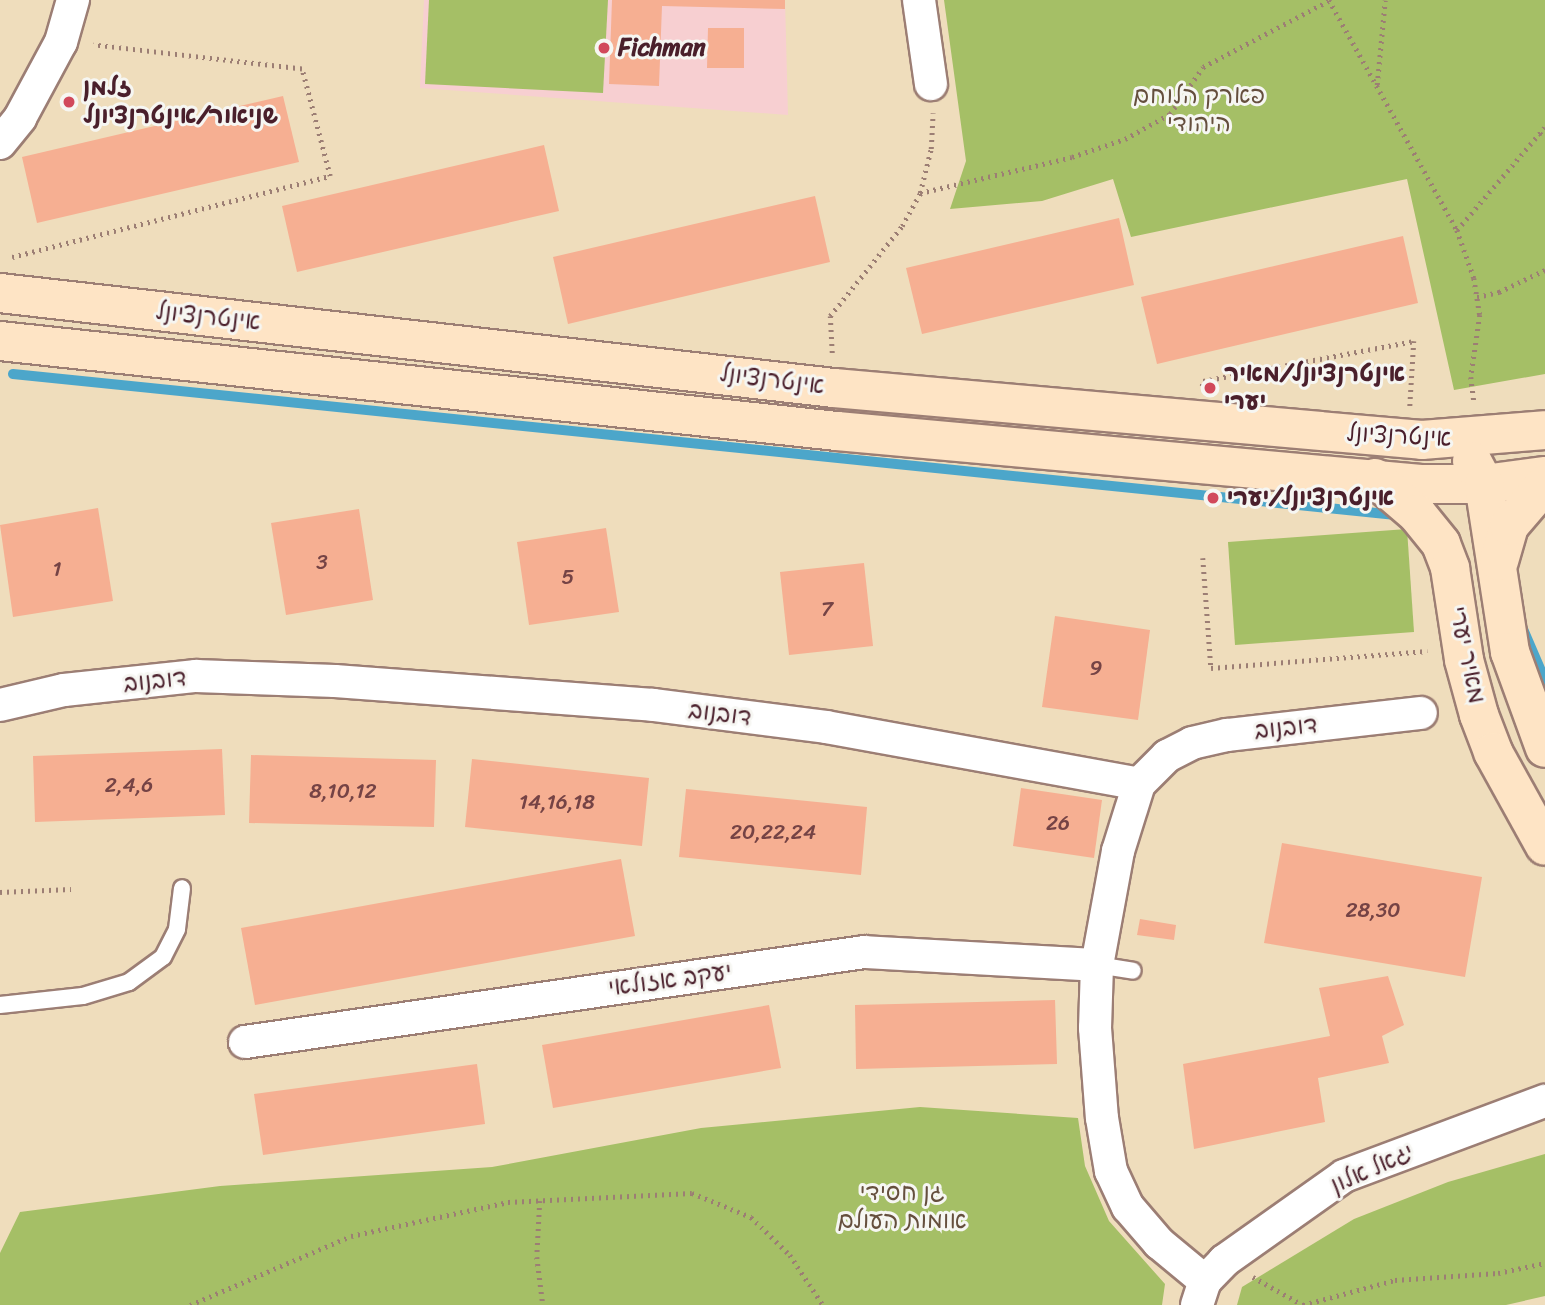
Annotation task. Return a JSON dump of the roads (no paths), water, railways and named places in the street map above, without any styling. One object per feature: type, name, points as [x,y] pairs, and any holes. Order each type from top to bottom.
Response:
[{"type":"street","points":[[0,143],[20,118],[61,42],[73,0]]},
{"type":"street","points":[[919,0],[932,96]]},
{"type":"street","name":"אינטרנציונל","points":[[1,277],[834,388],[1408,439],[1460,440],[1545,430]]},
{"type":"street","name":"אינטרנציונל","points":[[0,341],[837,431],[1444,485],[1484,484],[1545,476]]},
{"type":"street","points":[[1450,568],[1444,485],[1460,440]]},
{"type":"street","name":"מאיר יערי","points":[[1460,440],[1484,484],[1510,652],[1545,748]]},
{"type":"street","name":"מאיר יערי","points":[[1375,478],[1430,528],[1450,568],[1464,660],[1479,715],[1493,752],[1545,846]]},
{"type":"street","points":[[1497,577],[1509,526],[1545,484]]},
{"type":"street","name":"דובנוב","points":[[0,705],[64,690],[196,676],[335,681],[653,705],[826,727],[1139,784],[1167,756],[1192,743],[1227,735],[1421,713]]},
{"type":"street","points":[[1139,784],[1118,851],[1097,965],[1096,1028],[1102,1118],[1111,1171],[1128,1207],[1159,1243],[1208,1283]]},
{"type":"street","name":"יעקב אזולאי","points":[[244,1042],[864,952],[1097,965]]},
{"type":"street","name":"יגאל אלון","points":[[1208,1283],[1344,1176],[1545,1101]]},
{"type":"lane","points":[[0,1005],[83,996],[129,982],[163,957],[177,929],[183,888]]},
{"type":"lane","points":[[1097,965],[1133,971]]},
{"type":"waterway","points":[[13,374],[1396,515]]},
{"type":"waterway","points":[[1523,629],[1545,680]]},
{"type":"place","name":"Fichman","points":[[604,48]]},
{"type":"place","name":"זלמן שניאור/אינטרנציונל","points":[[69,102]]},
{"type":"place","name":"אינטרנציונל/מאיר יערי","points":[[1210,388]]},
{"type":"place","name":"אינטרנציונל/יערי","points":[[1213,498]]},
{"type":"park label","name":"פארק הלוחם היהודי","points":[[1199,110]]},
{"type":"park label","name":"גן חסידי אומות העולם","points":[[902,1207]]}]
